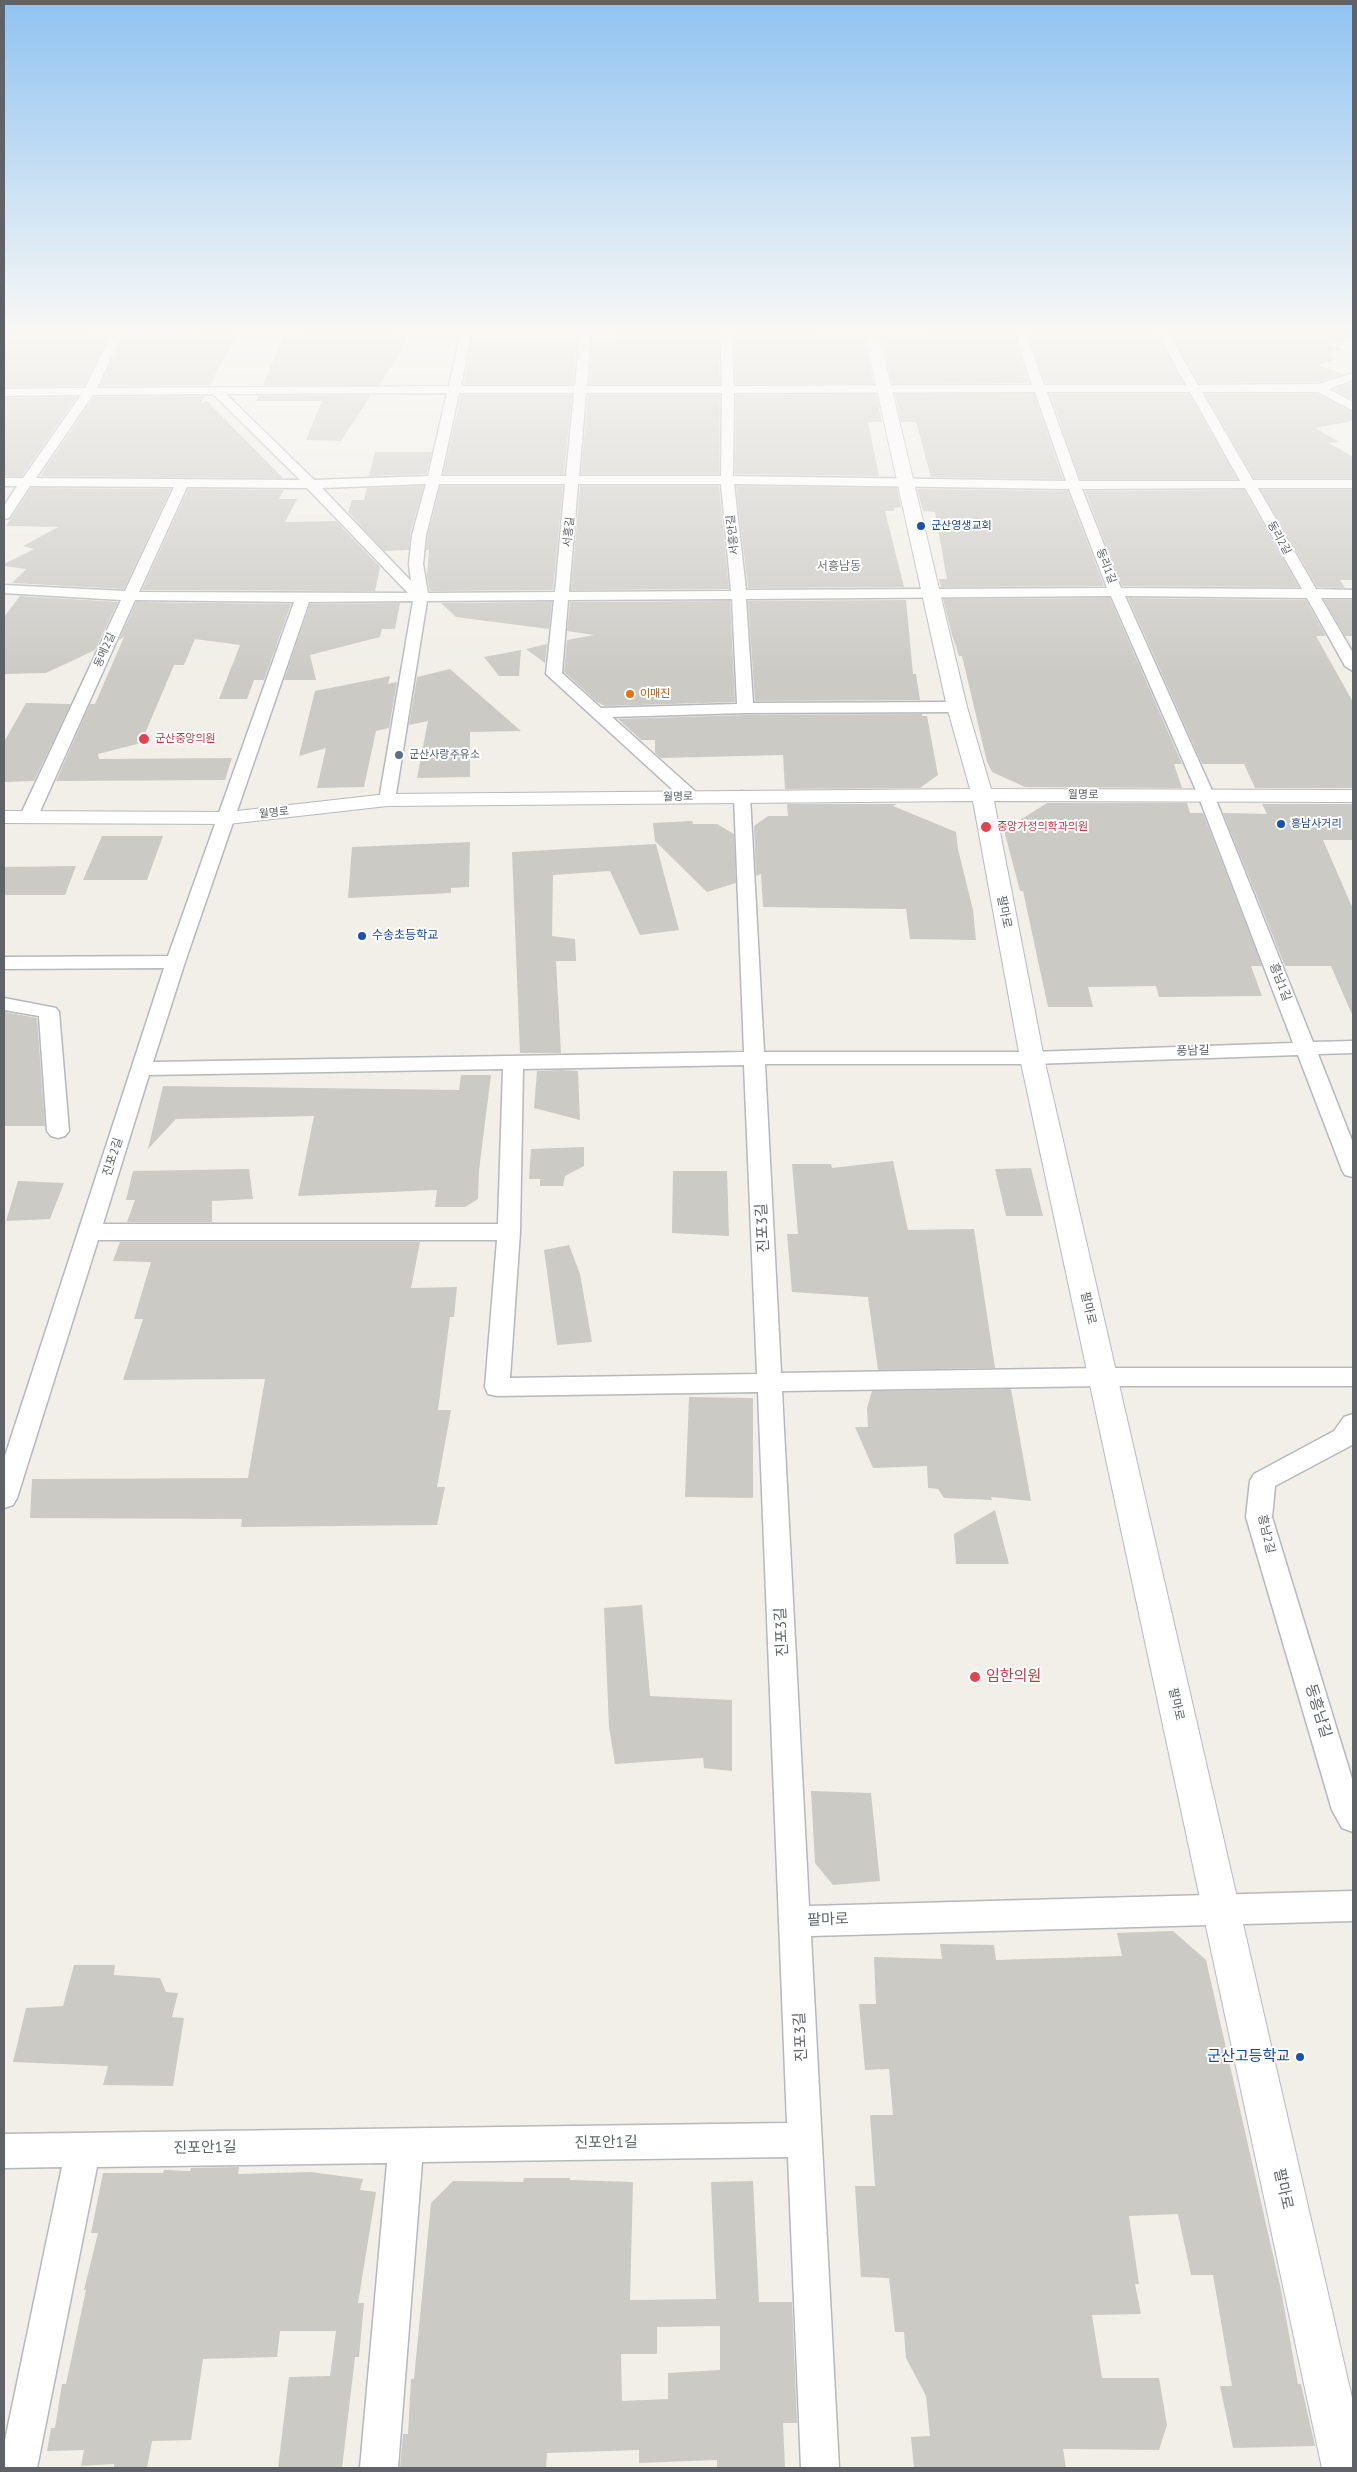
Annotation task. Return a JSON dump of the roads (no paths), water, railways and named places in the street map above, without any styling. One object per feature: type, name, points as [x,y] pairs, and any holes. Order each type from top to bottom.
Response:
[{"type":"street","points":[[4,515],[51,446]]},
{"type":"street","points":[[273,446],[400,578],[421,597]]},
{"type":"street","points":[[387,800],[421,597],[416,564],[419,535],[441,446]]},
{"type":"street","name":"서흥길","points":[[577,446],[554,674],[691,797]]},
{"type":"street","name":"서흥안길","points":[[727,446],[727,480],[739,595],[745,708]]},
{"type":"street","name":"팔마로","points":[[897,446],[957,707],[982,795],[1032,1058],[1345,2468]]},
{"type":"street","name":"동리1길","points":[[1060,446],[1116,592],[1206,795]]},
{"type":"street","name":"동리2길","points":[[1226,446],[1353,666]]},
{"type":"street","points":[[4,482],[311,484],[434,480],[727,480],[1074,485],[1352,485]]},
{"type":"street","name":"동메2길","points":[[29,816],[182,483]]},
{"type":"street","points":[[4,589],[129,596],[303,598],[931,595],[1116,592],[1353,594]]},
{"type":"street","name":"진포2길","points":[[4,1498],[175,962],[228,818],[303,598]]},
{"type":"street","points":[[597,713],[745,708],[957,707]]},
{"type":"street","name":"월명로","points":[[4,816],[228,818],[387,800],[982,795],[1353,796]]},
{"type":"street","name":"흥남1길","points":[[1206,795],[1353,1170]]},
{"type":"street","name":"진포3길","points":[[742,796],[756,1058],[820,2468]]},
{"type":"street","points":[[4,963],[175,962]]},
{"type":"street","points":[[4,1004],[49,1012],[58,1131]]},
{"type":"street","name":"풍남길","points":[[141,1069],[756,1058],[1032,1058],[1305,1047],[1353,1047]]},
{"type":"street","points":[[512,1063],[509,1232],[497,1388],[770,1381],[1103,1377],[1353,1377]]},
{"type":"street","points":[[89,1232],[509,1232]]},
{"type":"street","name":"흥남2길","points":[[1286,1603],[1260,1517],[1262,1481],[1343,1438],[1353,1424]]},
{"type":"street","name":"동흥남길","points":[[1286,1603],[1347,1810],[1353,1818]]},
{"type":"street","points":[[1222,1909],[1353,1906]]},
{"type":"street","name":"팔마로","points":[[795,1921],[1222,1909]]},
{"type":"street","name":"진포안1길","points":[[4,2151],[806,2140]]},
{"type":"street","points":[[379,2468],[406,2145]]},
{"type":"street","points":[[18,2468],[83,2150]]},
{"type":"place","name":"군산영생교회","points":[[921,526]]},
{"type":"place","name":"이매진","points":[[630,694]]},
{"type":"place","name":"군산중앙의원","points":[[144,739]]},
{"type":"place","name":"군산사랑주유소","points":[[399,755]]},
{"type":"place","name":"흥남사거리","points":[[1281,824]]},
{"type":"place","name":"중앙가정의학과의원","points":[[986,827]]},
{"type":"place","name":"수송초등학교","points":[[362,936]]},
{"type":"place","name":"임한의원","points":[[975,1677]]},
{"type":"place","name":"군산고등학교","points":[[1300,2057]]},
{"type":"district","name":"서흥남동","points":[[839,567]]}]
